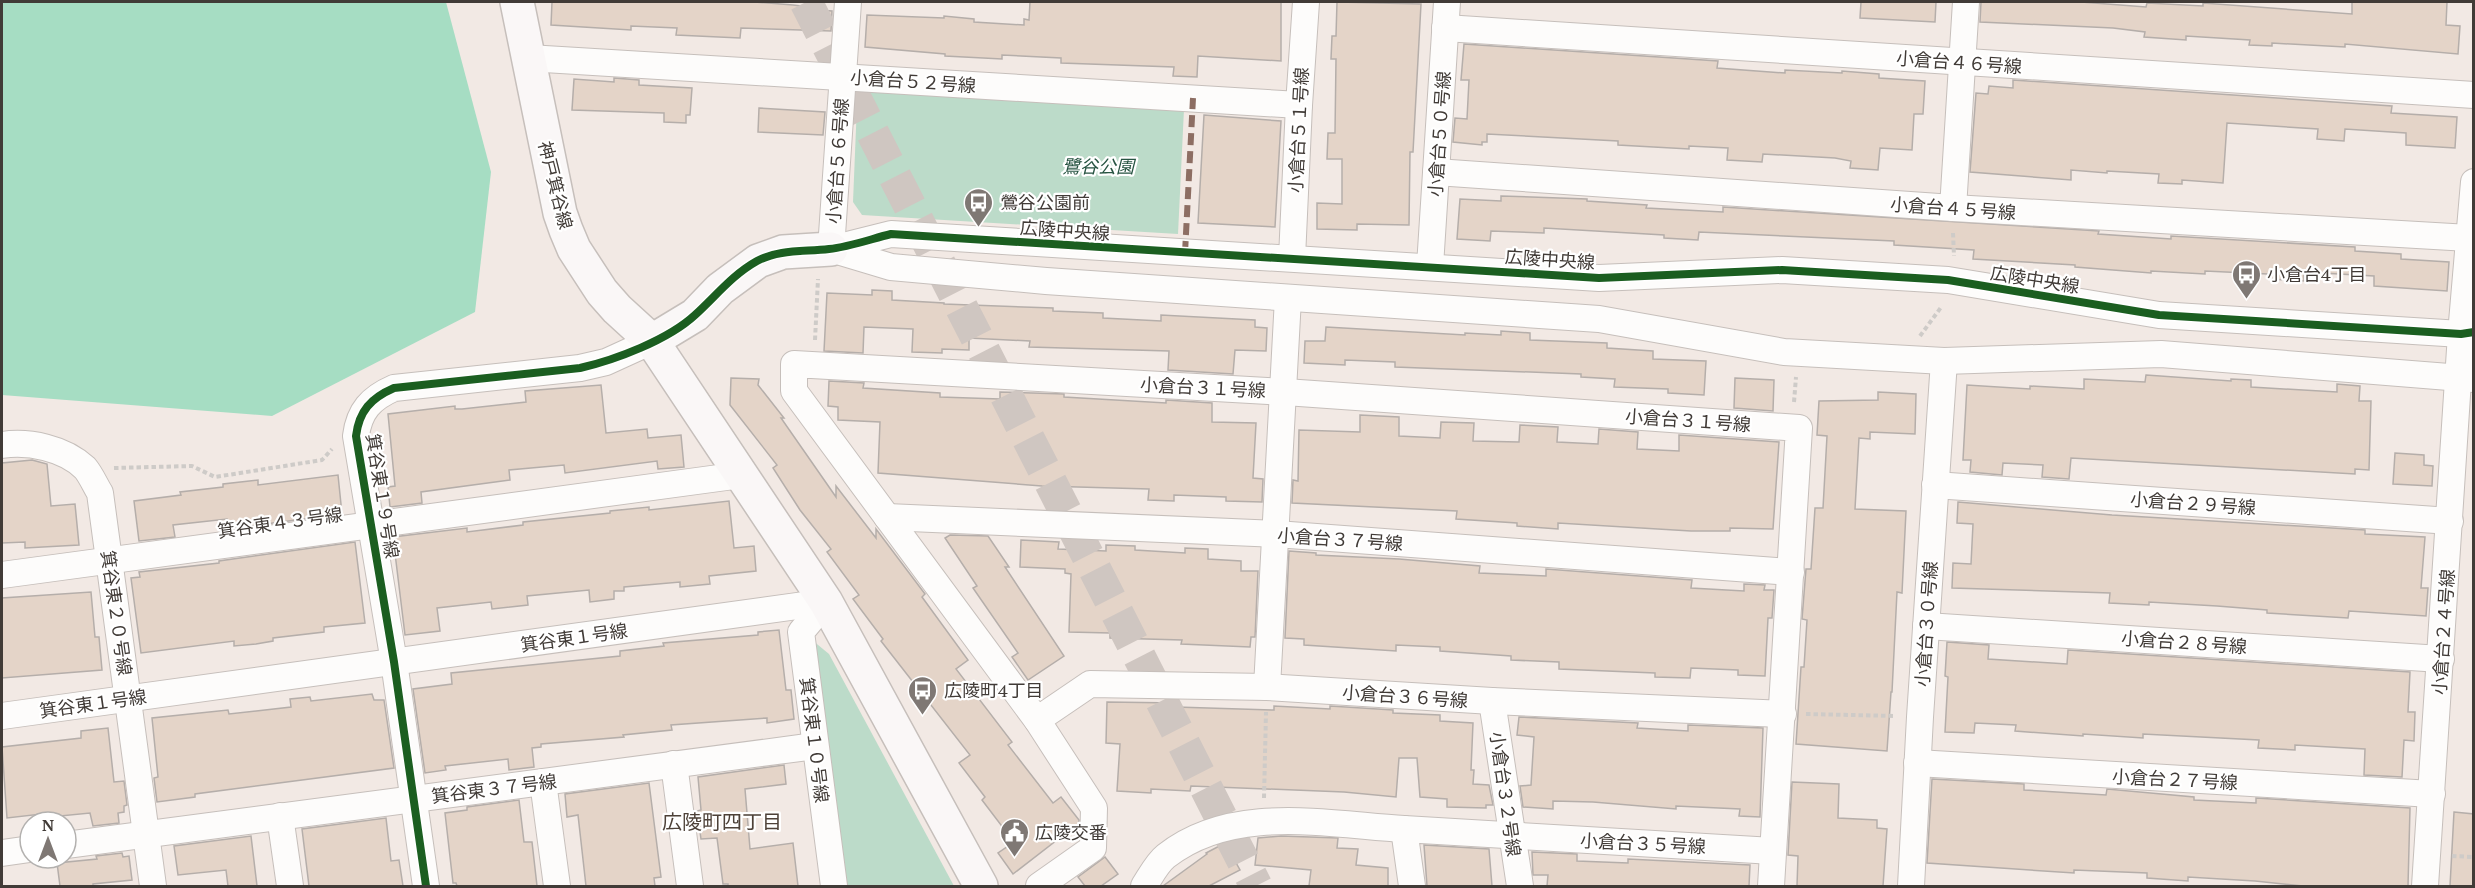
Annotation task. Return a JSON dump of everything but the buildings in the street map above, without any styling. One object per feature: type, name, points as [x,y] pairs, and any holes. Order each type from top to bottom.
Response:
[{"type":"street","name":"神戸箕谷線","points":[[517,2],[560,213],[574,249],[588,273],[616,309],[652,340]]},
{"type":"street","name":"小倉台５６号線","points":[[825,249],[843,77],[848,2]]},
{"type":"street","name":"小倉台５１号線","points":[[1292,258],[1306,2]]},
{"type":"street","name":"小倉台５０号線","points":[[1430,266],[1447,2]]},
{"type":"street","points":[[1953,208],[1966,2]]},
{"type":"street","name":"小倉台４６号線","points":[[1445,28],[2474,95]]},
{"type":"street","name":"小倉台５２号線","points":[[528,58],[1299,105]]},
{"type":"street","name":"小倉台４５号線","points":[[1436,172],[1953,208],[2469,238]]},
{"type":"street","name":"小倉台２４号線","points":[[2425,886],[2450,521],[2466,378],[2469,238],[2474,182]]},
{"type":"street","name":"広陵中央線","points":[[652,340],[695,315],[720,289],[758,261],[783,252],[825,249],[891,234],[1599,278],[1782,270],[1948,280],[2159,315],[2467,333]]},
{"type":"street","name":"広陵中央線","points":[[825,249],[891,267],[1288,298],[1599,319],[1797,353],[1944,361],[2161,354],[2466,378]]},
{"type":"street","points":[[1267,687],[1285,392],[1288,298]]},
{"type":"street","points":[[652,340],[826,602],[981,886]]},
{"type":"street","name":"箕谷東１９号線","points":[[426,886],[394,662],[356,436],[358,417],[381,394],[394,388],[580,368],[606,362],[652,340]]},
{"type":"street","name":"小倉台３０号線","points":[[1911,886],[1944,361]]},
{"type":"street","name":"小倉台３１号線","points":[[1039,886],[1093,848],[1094,808],[1037,720],[794,391],[794,364],[1285,392],[1793,427]]},
{"type":"street","points":[[1771,886],[1799,428],[1793,427]]},
{"type":"street","name":"箕谷東２０号線","points":[[2,445],[22,442],[64,453],[86,469],[100,493],[153,886]]},
{"type":"street","name":"箕谷東４３号線","points":[[2,575],[741,475]]},
{"type":"street","name":"小倉台２９号線","points":[[1935,485],[2450,521]]},
{"type":"street","name":"小倉台３７号線","points":[[888,517],[1276,534],[1791,572]]},
{"type":"street","name":"箕谷東１号線","points":[[2,716],[826,602]]},
{"type":"street","name":"箕谷東１０号線","points":[[826,602],[801,632],[834,886]]},
{"type":"street","name":"小倉台２８号線","points":[[1926,626],[2441,659]]},
{"type":"street","name":"小倉台３６号線","points":[[1037,720],[1090,684],[1267,687],[1492,701],[1783,714]]},
{"type":"street","name":"小倉台３２号線","points":[[1492,701],[1520,886]]},
{"type":"street","name":"箕谷東３７号線","points":[[78,843],[815,746]]},
{"type":"street","name":"小倉台２７号線","points":[[1917,763],[2432,794]]},
{"type":"street","points":[[674,764],[690,886]]},
{"type":"street","points":[[543,782],[557,886]]},
{"type":"street","points":[[280,816],[290,886]]},
{"type":"street","name":"小倉台３５号線","points":[[1144,886],[1164,858],[1201,834],[1263,820],[1773,851]]},
{"type":"street","points":[[1404,829],[1412,886]]},
{"type":"street","points":[[2,853],[18,851]]},
{"type":"path","points":[[1953,208],[1954,265]]},
{"type":"path","points":[[814,365],[825,249]]},
{"type":"path","points":[[1920,340],[1920,334],[1947,299]]},
{"type":"path","points":[[1793,427],[1797,353]]},
{"type":"path","points":[[86,469],[192,466],[214,477],[322,460],[358,417]]},
{"type":"path","points":[[1263,820],[1267,687]]},
{"type":"path","points":[[1783,714],[1920,717]]},
{"type":"green space","points":[[2,2],[446,2],[491,172],[475,312],[272,416],[2,395]]},
{"type":"green space","name":"鷺谷公園","points":[[871,91],[1184,109],[1178,234],[862,215],[853,202],[857,104]]},
{"type":"green space","points":[[812,640],[829,654],[954,886],[844,886]]},
{"type":"tunnel","points":[[806,2],[1256,886]]},
{"type":"marked path","points":[[1185,253],[1193,98]]},
{"type":"cycle path","points":[[426,886],[394,662],[356,436],[363,412],[379,396],[394,388],[580,368],[625,354],[671,333],[695,315],[740,273],[757,261],[774,254],[837,248],[891,234],[1599,278],[1782,270],[1948,280],[2159,315],[2461,334],[2474,332]]},
{"type":"place","name":"鶯谷公園前","points":[[979,228]]},
{"type":"place","name":"小倉台4丁目","points":[[2246,300]]},
{"type":"place","name":"広陵町4丁目","points":[[923,716]]},
{"type":"place","name":"広陵交番","points":[[1014,858]]},
{"type":"district","name":"広陵町四丁目","points":[[722,821]]}]
